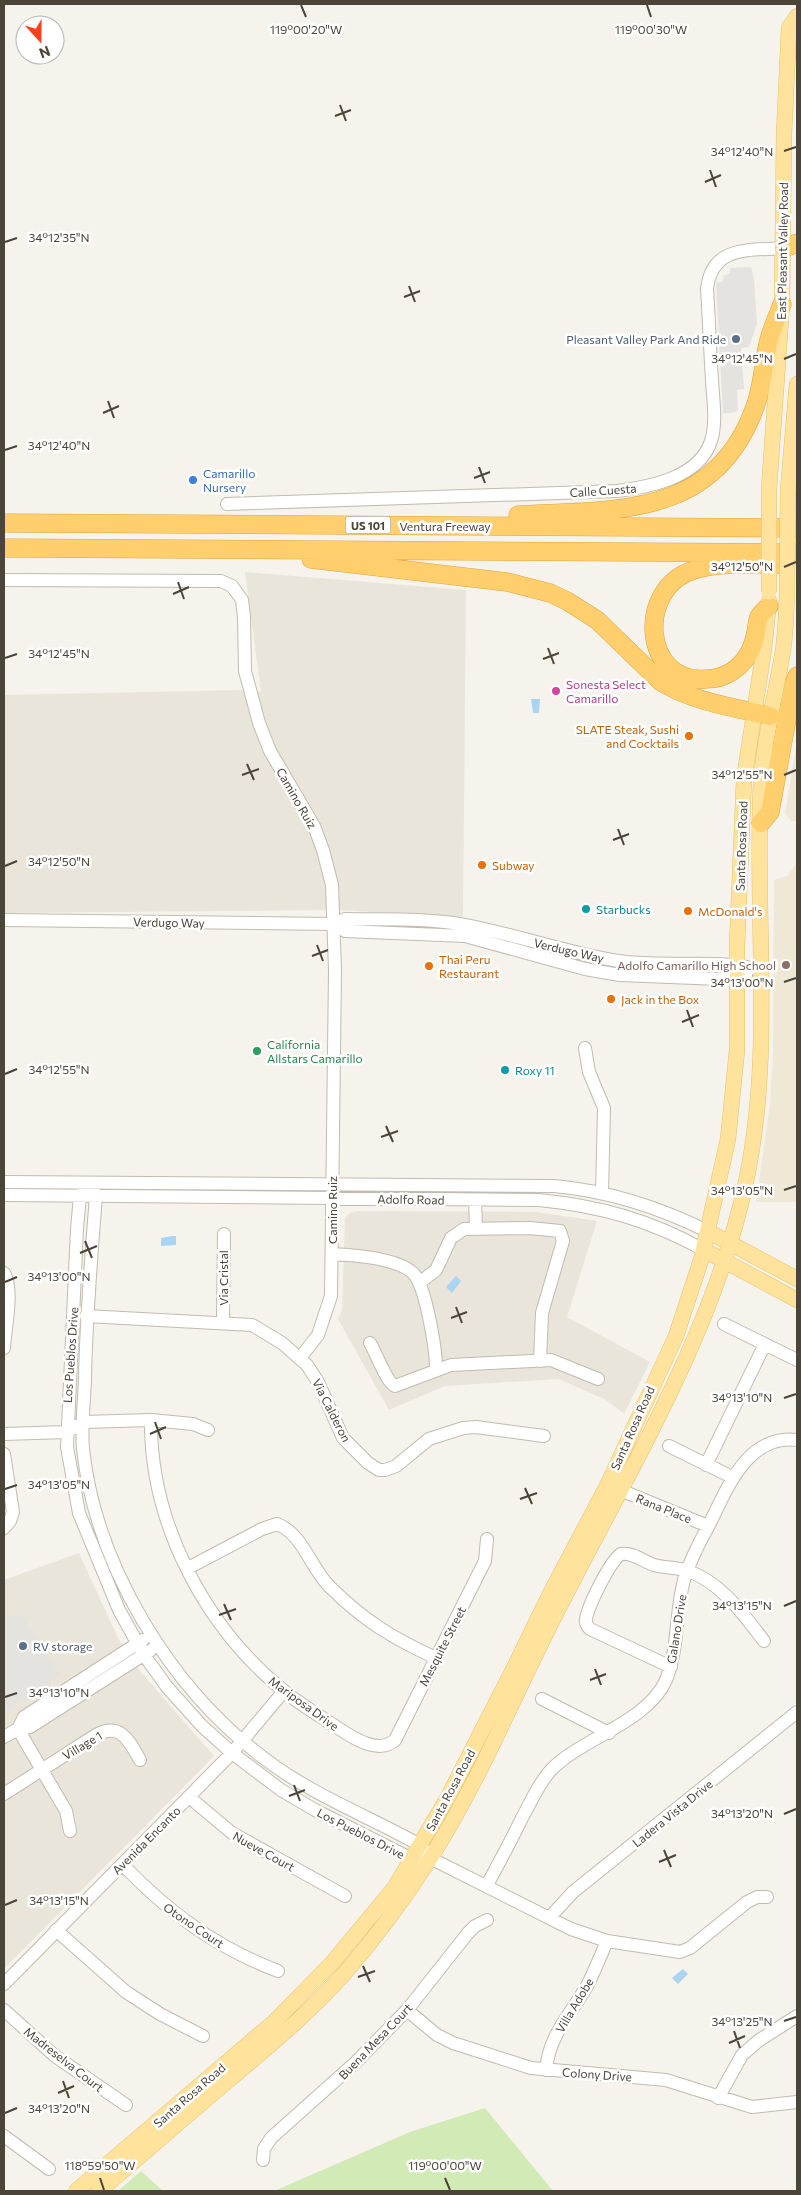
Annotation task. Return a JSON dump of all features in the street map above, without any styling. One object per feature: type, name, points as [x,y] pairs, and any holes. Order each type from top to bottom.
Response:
[{"type":"highway","points":[[406,526],[510,516],[632,508],[655,503],[689,489],[703,479],[728,455],[749,424],[757,404],[769,340],[782,304]]},
{"type":"highway","points":[[732,527],[797,521]]},
{"type":"highway","name":"Ventura Freeway","points":[[4,523],[797,528]]},
{"type":"highway","name":"Ventura Freeway","points":[[4,548],[797,553]]},
{"type":"highway","points":[[236,549],[507,582],[550,593],[567,601],[597,620],[641,664],[674,689],[687,696],[762,714]]},
{"type":"highway","points":[[769,599],[759,617],[754,644],[744,661],[729,674],[699,680],[674,670],[664,660],[654,639],[653,621],[655,607],[668,586],[684,574],[704,567],[797,564]]},
{"type":"highway","points":[[761,822],[770,812],[793,686],[797,676]]},
{"type":"main road","name":"East Pleasant Valley Road","points":[[769,489],[782,304],[793,248],[784,134],[789,28],[797,16]]},
{"type":"main road","name":"Santa Rosa Road","points":[[76,2191],[274,2022],[305,1992],[361,1930],[396,1886],[448,1797],[550,1594],[608,1484],[676,1336],[694,1286],[709,1232],[723,1169],[733,1102],[737,1050],[737,971],[744,779],[762,714],[783,652],[787,593],[788,490],[797,384]]},
{"type":"main road","name":"Santa Rosa Road","points":[[99,2191],[310,2009],[371,1940],[430,1858],[453,1819],[697,1336],[730,1243],[747,1177],[757,1105],[761,1050],[762,714],[769,599],[769,489]]},
{"type":"main road","name":"Adolfo Road","points":[[709,1232],[797,1279]]},
{"type":"main road","name":"Adolfo Road","points":[[704,1250],[797,1300]]},
{"type":"street","name":"Calle Cuesta","points":[[227,504],[617,491],[653,485],[672,478],[689,468],[702,456],[710,442],[714,408],[707,289],[712,270],[726,255],[736,252],[793,248]]},
{"type":"street","name":"Camino Ruiz","points":[[4,580],[221,581],[232,586],[242,600],[244,607],[245,666],[251,699],[270,751],[302,805],[323,850],[332,885],[335,980],[331,1296],[327,1313],[314,1343],[300,1358]]},
{"type":"street","name":"Verdugo Way","points":[[4,920],[334,924],[345,919],[434,921],[479,928],[617,961],[737,971],[761,970]]},
{"type":"street","points":[[585,1048],[589,1072],[604,1108],[602,1192]]},
{"type":"street","name":"Adolfo Road","points":[[4,1182],[90,1184],[332,1183],[546,1185],[602,1192],[670,1213],[709,1232]]},
{"type":"street","points":[[80,1196],[90,1184],[96,1196]]},
{"type":"street","name":"Adolfo Road","points":[[4,1196],[538,1200],[604,1209],[660,1228],[704,1250]]},
{"type":"street","name":"Los Pueblos Drive","points":[[80,1196],[66,1432],[79,1513],[105,1579],[140,1649],[186,1710],[232,1753],[281,1790],[314,1810],[412,1859],[430,1858]]},
{"type":"street","name":"Los Pueblos Drive","points":[[96,1196],[86,1316],[84,1422],[86,1465],[101,1527],[154,1641],[206,1706],[243,1741],[297,1781],[420,1845],[430,1858],[487,1885],[571,1929],[607,1941],[680,1952],[690,1948],[747,1902],[757,1897],[767,1897]]},
{"type":"street","points":[[475,1200],[476,1228]]},
{"type":"street","points":[[419,1283],[436,1270],[453,1236],[464,1229],[536,1228],[558,1230],[562,1234],[563,1241],[541,1316],[540,1361]]},
{"type":"street","name":"Via Cristal","points":[[223,1322],[224,1234]]},
{"type":"street","points":[[332,1254],[362,1256],[401,1267],[412,1273],[419,1283],[428,1318],[436,1369]]},
{"type":"street","points":[[4,1273],[8,1284],[4,1348]]},
{"type":"street","name":"Via Calderon","points":[[86,1316],[252,1325],[282,1343],[300,1358],[318,1382],[343,1438],[368,1463],[379,1470],[396,1466],[429,1439],[463,1428],[476,1427],[544,1436]]},
{"type":"street","points":[[724,1324],[797,1360]]},
{"type":"street","points":[[370,1343],[392,1386],[399,1386],[436,1369],[454,1365],[540,1361],[556,1361],[598,1379]]},
{"type":"street","points":[[706,1465],[765,1344]]},
{"type":"street","points":[[4,1434],[66,1432],[84,1422],[150,1420],[193,1424],[208,1430]]},
{"type":"street","name":"Mariposa Drive","points":[[150,1420],[150,1442],[162,1502],[188,1568],[218,1621],[234,1642],[284,1691],[350,1736],[377,1746],[386,1747]]},
{"type":"street","name":"Galano Drive","points":[[487,1885],[536,1791],[552,1770],[633,1716],[659,1692],[671,1667],[687,1570],[732,1477],[745,1460],[756,1451],[776,1442],[797,1440]]},
{"type":"street","points":[[669,1446],[732,1477]]},
{"type":"street","points":[[4,1454],[13,1512],[7,1525]]},
{"type":"street","name":"Rana Place","points":[[620,1490],[708,1526]]},
{"type":"street","points":[[188,1568],[262,1529],[278,1524],[290,1532],[328,1585],[372,1624],[394,1639],[436,1658]]},
{"type":"street","name":"Mesquite Street","points":[[386,1747],[396,1740],[485,1561],[487,1539]]},
{"type":"street","points":[[671,1667],[590,1629],[586,1619],[611,1566],[621,1554],[628,1554],[654,1565],[687,1570],[728,1596],[764,1641]]},
{"type":"street","points":[[18,1729],[24,1717],[96,1669],[154,1641]]},
{"type":"street","points":[[4,1737],[18,1729],[30,1727],[103,1680],[140,1649]]},
{"type":"street","points":[[96,1669],[103,1680]]},
{"type":"street","name":"Avenida Encanto","points":[[4,1984],[232,1753],[284,1691]]},
{"type":"street","points":[[542,1699],[609,1732]]},
{"type":"street","name":"Ladera Vista Drive","points":[[550,1917],[573,1892],[797,1712]]},
{"type":"street","points":[[18,1729],[66,1811],[70,1831]]},
{"type":"street","name":"Village 1","points":[[4,1794],[96,1735],[108,1730],[122,1734],[140,1760]]},
{"type":"street","name":"Nueve Court","points":[[189,1797],[232,1833],[345,1896]]},
{"type":"street","name":"Otono Court","points":[[122,1864],[163,1904],[196,1929],[250,1959],[278,1971]]},
{"type":"street","name":"Buena Mesa Court","points":[[263,2160],[264,2149],[271,2138],[355,2063],[407,2010],[468,1933],[487,1920]]},
{"type":"street","points":[[56,1930],[126,1992],[160,2014],[203,2036]]},
{"type":"street","name":"Villa Adobe","points":[[546,2070],[550,2048],[556,2032],[588,1984],[607,1941]]},
{"type":"street","name":"Madreselva Court","points":[[4,2010],[55,2056],[126,2105]]},
{"type":"street","name":"Colony Drive","points":[[407,2010],[437,2035],[453,2043],[531,2068],[666,2080],[718,2098],[752,2107],[797,2102]]},
{"type":"street","points":[[718,2098],[742,2055],[758,2041],[797,2016]]},
{"type":"street","points":[[4,2136],[49,2169]]},
{"type":"shaded area","name":"Pleasant Valley Park And Ride","points":[[751,267],[754,279],[757,324],[749,347],[741,348],[744,389],[737,390],[738,410],[723,414],[716,283],[722,282],[724,276],[730,273],[730,268]]},
{"type":"shaded area","points":[[245,572],[466,590],[463,917],[338,910],[4,913],[4,695],[242,690],[261,692]]},
{"type":"shaded area","points":[[797,741],[797,821],[791,821],[785,813]]},
{"type":"shaded area","name":"Adolfo Camarillo High School","points":[[797,863],[797,1202],[756,1202],[770,1103],[773,1051],[774,880],[787,876]]},
{"type":"shaded area","points":[[358,1211],[537,1212],[597,1221],[567,1317],[650,1362],[624,1414],[606,1400],[559,1379],[445,1386],[389,1410],[338,1319],[342,1310],[345,1218],[350,1213]]},
{"type":"shaded area","points":[[79,1553],[118,1638],[140,1671],[214,1756],[4,1969],[4,1580]]},
{"type":"shaded area","name":"RV storage","points":[[4,1613],[14,1617],[21,1614],[60,1675],[4,1712]]},
{"type":"green space","points":[[485,2108],[553,2191],[274,2191],[410,2132]]},
{"type":"green space","points":[[141,2171],[163,2191],[118,2191]]},
{"type":"water","points":[[531,699],[540,699],[539,713],[533,713]]},
{"type":"water","points":[[176,1236],[176,1245],[161,1246],[161,1238]]},
{"type":"water","points":[[456,1276],[461,1281],[452,1293],[446,1287]]},
{"type":"water","points":[[683,1969],[688,1974],[678,1984],[672,1978]]},
{"type":"place","name":"Pleasant Valley Park And Ride","points":[[736,339]]},
{"type":"place","name":"Camarillo Nursery","points":[[193,480]]},
{"type":"place","name":"Sonesta Select Camarillo","points":[[556,691]]},
{"type":"place","name":"SLATE Steak, Sushi and Cocktails","points":[[689,736]]},
{"type":"place","name":"Subway","points":[[482,865]]},
{"type":"place","name":"Starbucks","points":[[586,909]]},
{"type":"place","name":"McDonald's","points":[[688,911]]},
{"type":"place","name":"Adolfo Camarillo High School","points":[[786,965]]},
{"type":"place","name":"Thai Peru Restaurant","points":[[429,966]]},
{"type":"place","name":"Jack in the Box","points":[[611,999]]},
{"type":"place","name":"California Allstars Camarillo","points":[[257,1051]]},
{"type":"place","name":"Roxy 11","points":[[505,1070]]},
{"type":"place","name":"RV storage","points":[[23,1646]]}]
